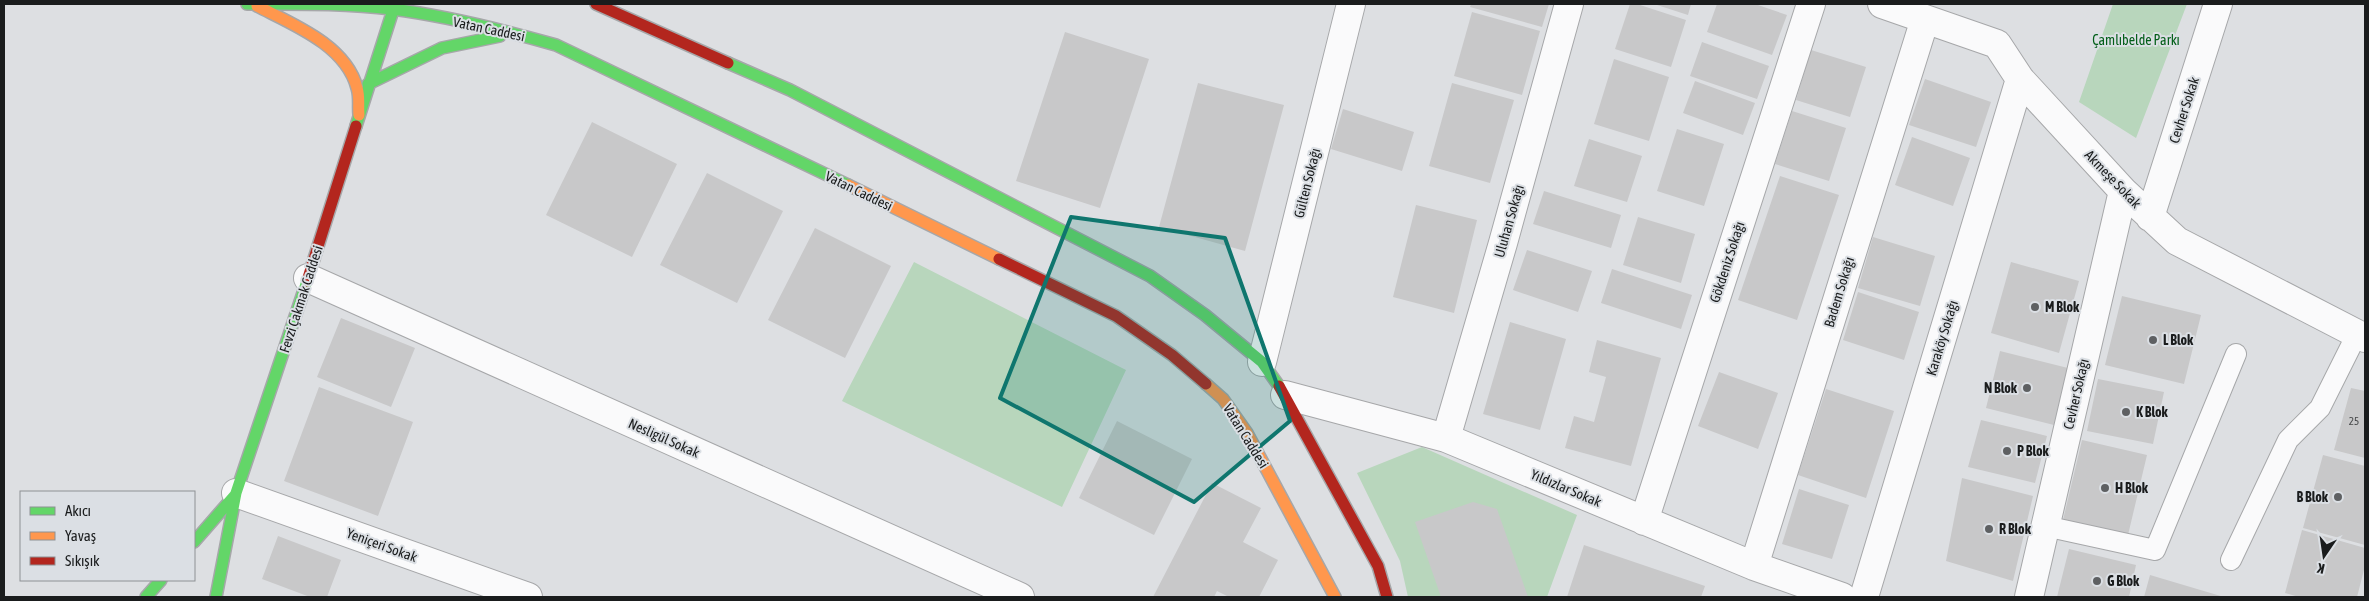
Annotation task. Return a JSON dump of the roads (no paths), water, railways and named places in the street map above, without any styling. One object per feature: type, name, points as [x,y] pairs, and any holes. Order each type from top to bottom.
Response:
[{"type":"main road","name":"Vatan Caddesi","points":[[247,4],[324,4],[393,7],[512,33],[556,45],[1116,316],[1172,355],[1223,399],[1247,433],[1333,590],[1335,597]]},
{"type":"main road","points":[[254,4],[310,35],[326,46],[348,68],[357,86],[358,115]]},
{"type":"main road","points":[[596,4],[790,90],[1150,276],[1205,316],[1262,362],[1285,395],[1378,566],[1387,597]]},
{"type":"main road","name":"Fevzi Çakmak Caddesi","points":[[216,597],[236,493],[308,278],[393,7]]},
{"type":"main road","points":[[368,84],[442,48],[512,33]]},
{"type":"main road","points":[[195,541],[236,493]]},
{"type":"main road","points":[[146,597],[160,581]]},
{"type":"street","name":"Gülten Sokağı","points":[[1262,362],[1351,4]]},
{"type":"street","name":"Uluhan Sokağı","points":[[1446,438],[1503,243],[1569,4]]},
{"type":"street","name":"Gökdeniz Sokağı","points":[[1644,521],[1811,4]]},
{"type":"street","name":"Akmeşe Sokak","points":[[1882,4],[1997,44],[2020,79],[2123,191],[2176,241],[2361,336]]},
{"type":"street","name":"Cevher Sokak","points":[[2150,216],[2218,4]]},
{"type":"street","name":"Badem Sokağı","points":[[1754,566],[1925,18]]},
{"type":"street","name":"Karaköy Sokağı","points":[[1864,597],[2020,79]]},
{"type":"street","name":"Cevher Sokağı","points":[[2028,597],[2123,191]]},
{"type":"street","name":"Nesligül Sokak","points":[[308,278],[1020,597]]},
{"type":"street","name":"Yıldızlar Sokak","points":[[1285,395],[1446,438],[1754,566],[1842,597]]},
{"type":"street","name":"Yeniçeri Sokak","points":[[236,493],[495,592],[528,597]]},
{"type":"lane","points":[[2231,560],[2288,440],[2320,408],[2361,336]]},
{"type":"lane","points":[[2045,526],[2156,550],[2236,354]]},
{"type":"place","name":"M Blok","points":[[2035,307]]},
{"type":"place","name":"L Blok","points":[[2153,340]]},
{"type":"place","name":"N Blok","points":[[2027,388]]},
{"type":"place","name":"K Blok","points":[[2126,412]]},
{"type":"place","name":"P Blok","points":[[2007,451]]},
{"type":"place","name":"H Blok","points":[[2105,488]]},
{"type":"place","name":"B Blok","points":[[2338,497]]},
{"type":"place","name":"R Blok","points":[[1989,529]]},
{"type":"place","name":"G Blok","points":[[2097,581]]},
{"type":"park label","name":"Çamlıbelde Parkı","points":[[2136,40]]}]
